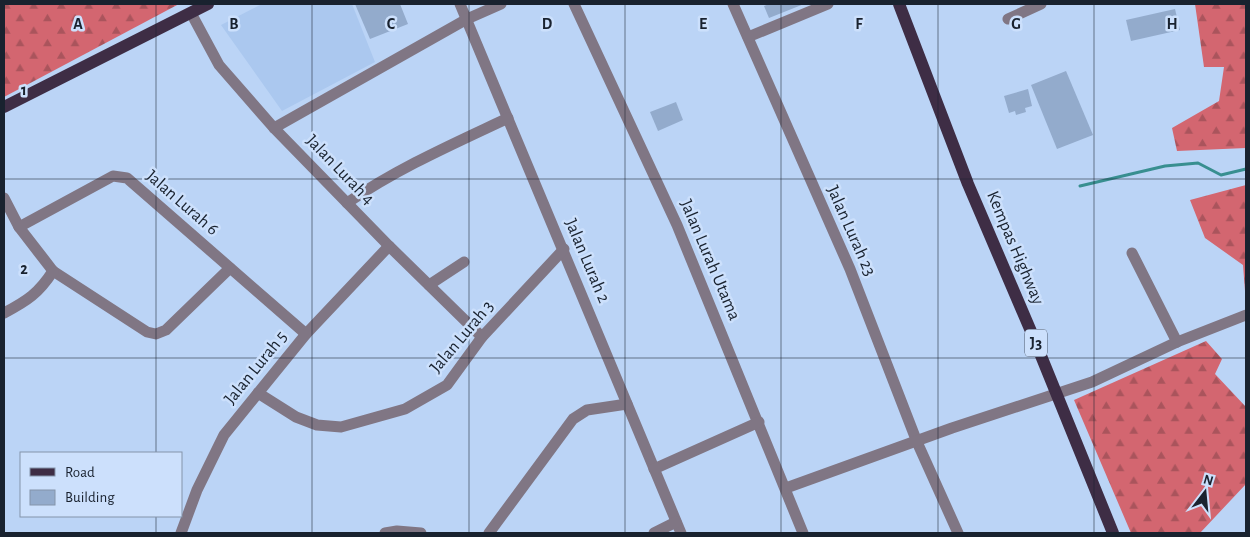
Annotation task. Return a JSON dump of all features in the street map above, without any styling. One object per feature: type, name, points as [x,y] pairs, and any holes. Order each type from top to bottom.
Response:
[{"type":"main road","points":[[4,107],[208,4]]},
{"type":"main road","name":"Kempas Highway","points":[[899,4],[968,184],[1113,533]]},
{"type":"street","name":"Jalan Lurah 2","points":[[460,4],[564,250],[678,528]]},
{"type":"street","points":[[274,128],[467,19],[501,4]]},
{"type":"street","name":"Jalan Lurah Utama","points":[[574,4],[677,225],[760,422],[803,533]]},
{"type":"street","name":"Jalan Lurah 23","points":[[734,4],[836,240],[917,442],[958,533]]},
{"type":"street","points":[[748,37],[828,4]]},
{"type":"street","points":[[1008,19],[1040,4]]},
{"type":"street","name":"Jalan Lurah 4","points":[[191,13],[219,65],[274,128],[388,246],[482,337]]},
{"type":"street","points":[[347,203],[380,180],[413,162],[508,118]]},
{"type":"street","name":"Jalan Lurah 6","points":[[19,227],[112,176],[127,178],[306,334]]},
{"type":"street","points":[[4,198],[19,227],[53,271],[147,332],[156,334],[166,330],[230,268]]},
{"type":"street","name":"Jalan Lurah 5","points":[[181,533],[198,490],[224,435],[306,334],[388,246]]},
{"type":"street","name":"Jalan Lurah 3","points":[[258,393],[296,417],[317,425],[341,427],[406,409],[430,397],[447,385],[482,337],[564,250]]},
{"type":"street","points":[[1132,253],[1177,342]]},
{"type":"street","points":[[429,285],[464,262]]},
{"type":"street","points":[[4,312],[25,302],[42,288],[53,271]]},
{"type":"street","points":[[786,488],[952,428],[1092,382],[1177,342],[1246,315]]},
{"type":"street","points":[[489,533],[573,419],[587,410],[627,404]]},
{"type":"street","points":[[654,469],[760,422]]},
{"type":"street","points":[[654,533],[678,528]]},
{"type":"street","points":[[385,533],[397,531],[421,533]]},
{"type":"shaded area","points":[[262,4],[352,4],[375,62],[282,111],[221,25]]},
{"type":"green space","points":[[4,4],[179,4],[4,97]]},
{"type":"green space","points":[[1195,4],[1246,4],[1246,148],[1177,151],[1172,128],[1219,101],[1224,67],[1204,67]]},
{"type":"green space","points":[[1246,185],[1246,304],[1243,265],[1205,238],[1190,200]]},
{"type":"green space","points":[[1206,341],[1222,359],[1215,374],[1246,407],[1246,484],[1200,533],[1131,533],[1074,400]]},
{"type":"building","points":[[355,4],[400,4],[408,24],[370,39]]},
{"type":"building","points":[[769,4],[804,4],[769,18],[764,6]]},
{"type":"building","points":[[1175,9],[1180,30],[1131,41],[1126,20]]},
{"type":"building","points":[[1066,71],[1093,135],[1057,149],[1031,85]]},
{"type":"building","points":[[1028,89],[1032,106],[1025,108],[1026,112],[1016,115],[1015,111],[1009,113],[1004,96]]},
{"type":"building","points":[[676,102],[683,120],[658,131],[650,112]]},
{"type":"waterway","points":[[1080,186],[1165,166],[1198,163],[1221,175],[1246,169]]}]
